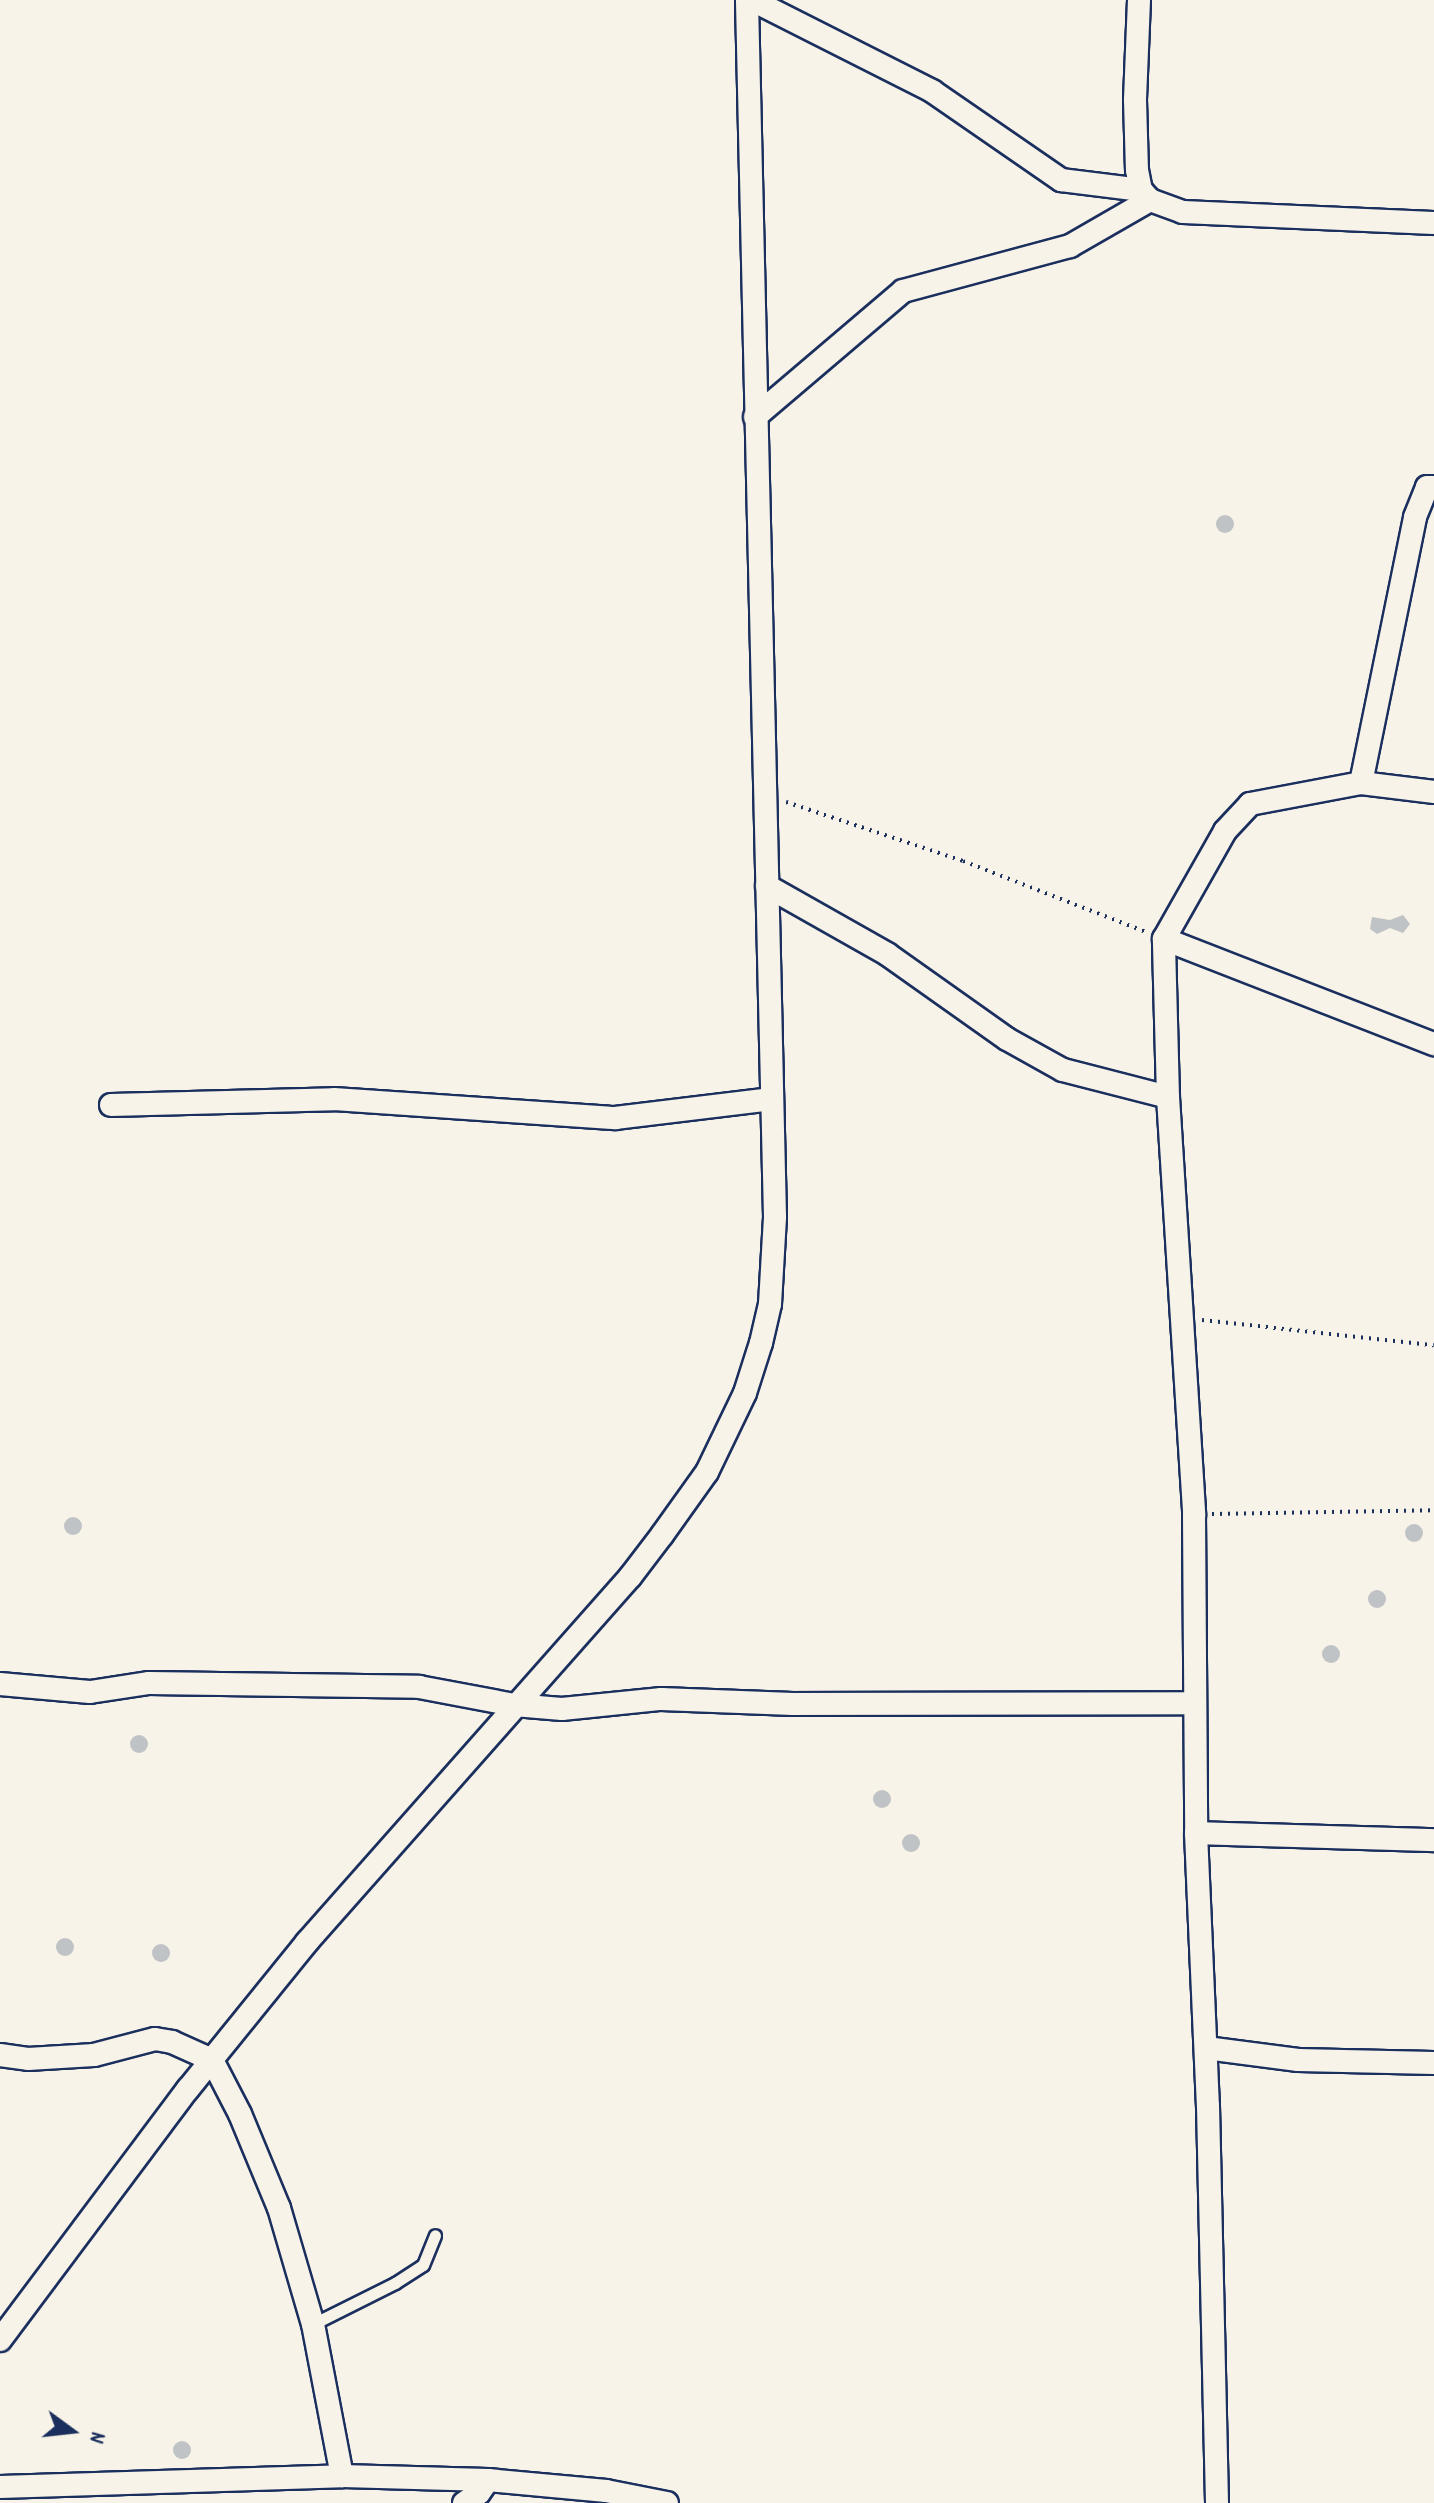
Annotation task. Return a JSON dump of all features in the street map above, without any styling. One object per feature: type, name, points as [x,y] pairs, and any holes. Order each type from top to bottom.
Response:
[{"type":"street","points":[[0,2340],[212,2060],[318,1930],[630,1577],[707,1472],[745,1393],[770,1304],[775,1217],[755,417],[750,0],[932,91],[1061,180],[1146,195],[1183,212],[1434,223]]},
{"type":"street","points":[[1139,0],[1135,100],[1137,170],[1146,195]]},
{"type":"street","points":[[755,417],[903,291],[1070,246],[1146,195]]},
{"type":"street","points":[[1361,783],[1415,517],[1427,487],[1434,487]]},
{"type":"street","points":[[1217,2503],[1206,2048],[1196,1833],[1194,1515],[1168,1097],[1164,939],[1225,831],[1250,804],[1361,783],[1434,792]]},
{"type":"street","points":[[767,886],[887,954],[1007,1039],[1063,1070],[1168,1097]]},
{"type":"street","points":[[1164,939],[1434,1044]]},
{"type":"street","points":[[111,1105],[334,1099],[615,1118],[772,1099]]},
{"type":"street","points":[[0,1684],[90,1692],[149,1683],[419,1687],[514,1705],[573,1709],[686,1699],[793,1704],[1195,1703]]},
{"type":"street","points":[[1196,1833],[1434,1840]]},
{"type":"street","points":[[0,2055],[28,2059],[94,2055],[155,2039],[172,2042],[212,2060],[240,2114],[279,2208],[313,2324],[342,2476]]},
{"type":"street","points":[[1206,2048],[1298,2060],[1434,2063]]},
{"type":"street","points":[[0,2487],[342,2476],[488,2480],[606,2491],[667,2503]]},
{"type":"street","points":[[464,2503],[479,2493],[488,2480]]},
{"type":"lane","points":[[313,2324],[395,2283],[423,2265],[435,2235]]},
{"type":"path","points":[[765,795],[963,861],[1164,939]]},
{"type":"path","points":[[1182,1318],[1434,1345]]},
{"type":"path","points":[[1194,1515],[1434,1510]]},
{"type":"building","points":[[1225,515],[1234,524],[1225,533],[1216,524]]},
{"type":"building","points":[[1403,915],[1410,924],[1403,933],[1390,928],[1377,934],[1370,929],[1372,917],[1390,920]]},
{"type":"building","points":[[73,1517],[82,1526],[73,1535],[64,1526]]},
{"type":"building","points":[[1414,1524],[1423,1533],[1414,1542],[1405,1533]]},
{"type":"building","points":[[1377,1590],[1386,1599],[1377,1608],[1368,1599]]},
{"type":"building","points":[[1331,1645],[1338,1647],[1338,1661],[1331,1663],[1324,1661],[1322,1654],[1324,1647]]},
{"type":"building","points":[[139,1735],[148,1744],[139,1753],[130,1744]]},
{"type":"building","points":[[882,1790],[889,1792],[889,1806],[882,1808],[875,1806],[873,1799],[875,1792]]},
{"type":"building","points":[[911,1834],[920,1843],[911,1852],[902,1843]]},
{"type":"building","points":[[65,1938],[74,1947],[65,1956],[56,1947]]},
{"type":"building","points":[[161,1944],[170,1953],[161,1962],[152,1953]]},
{"type":"building","points":[[178,2441],[186,2441],[191,2450],[189,2457],[178,2459],[173,2454],[173,2446]]}]
